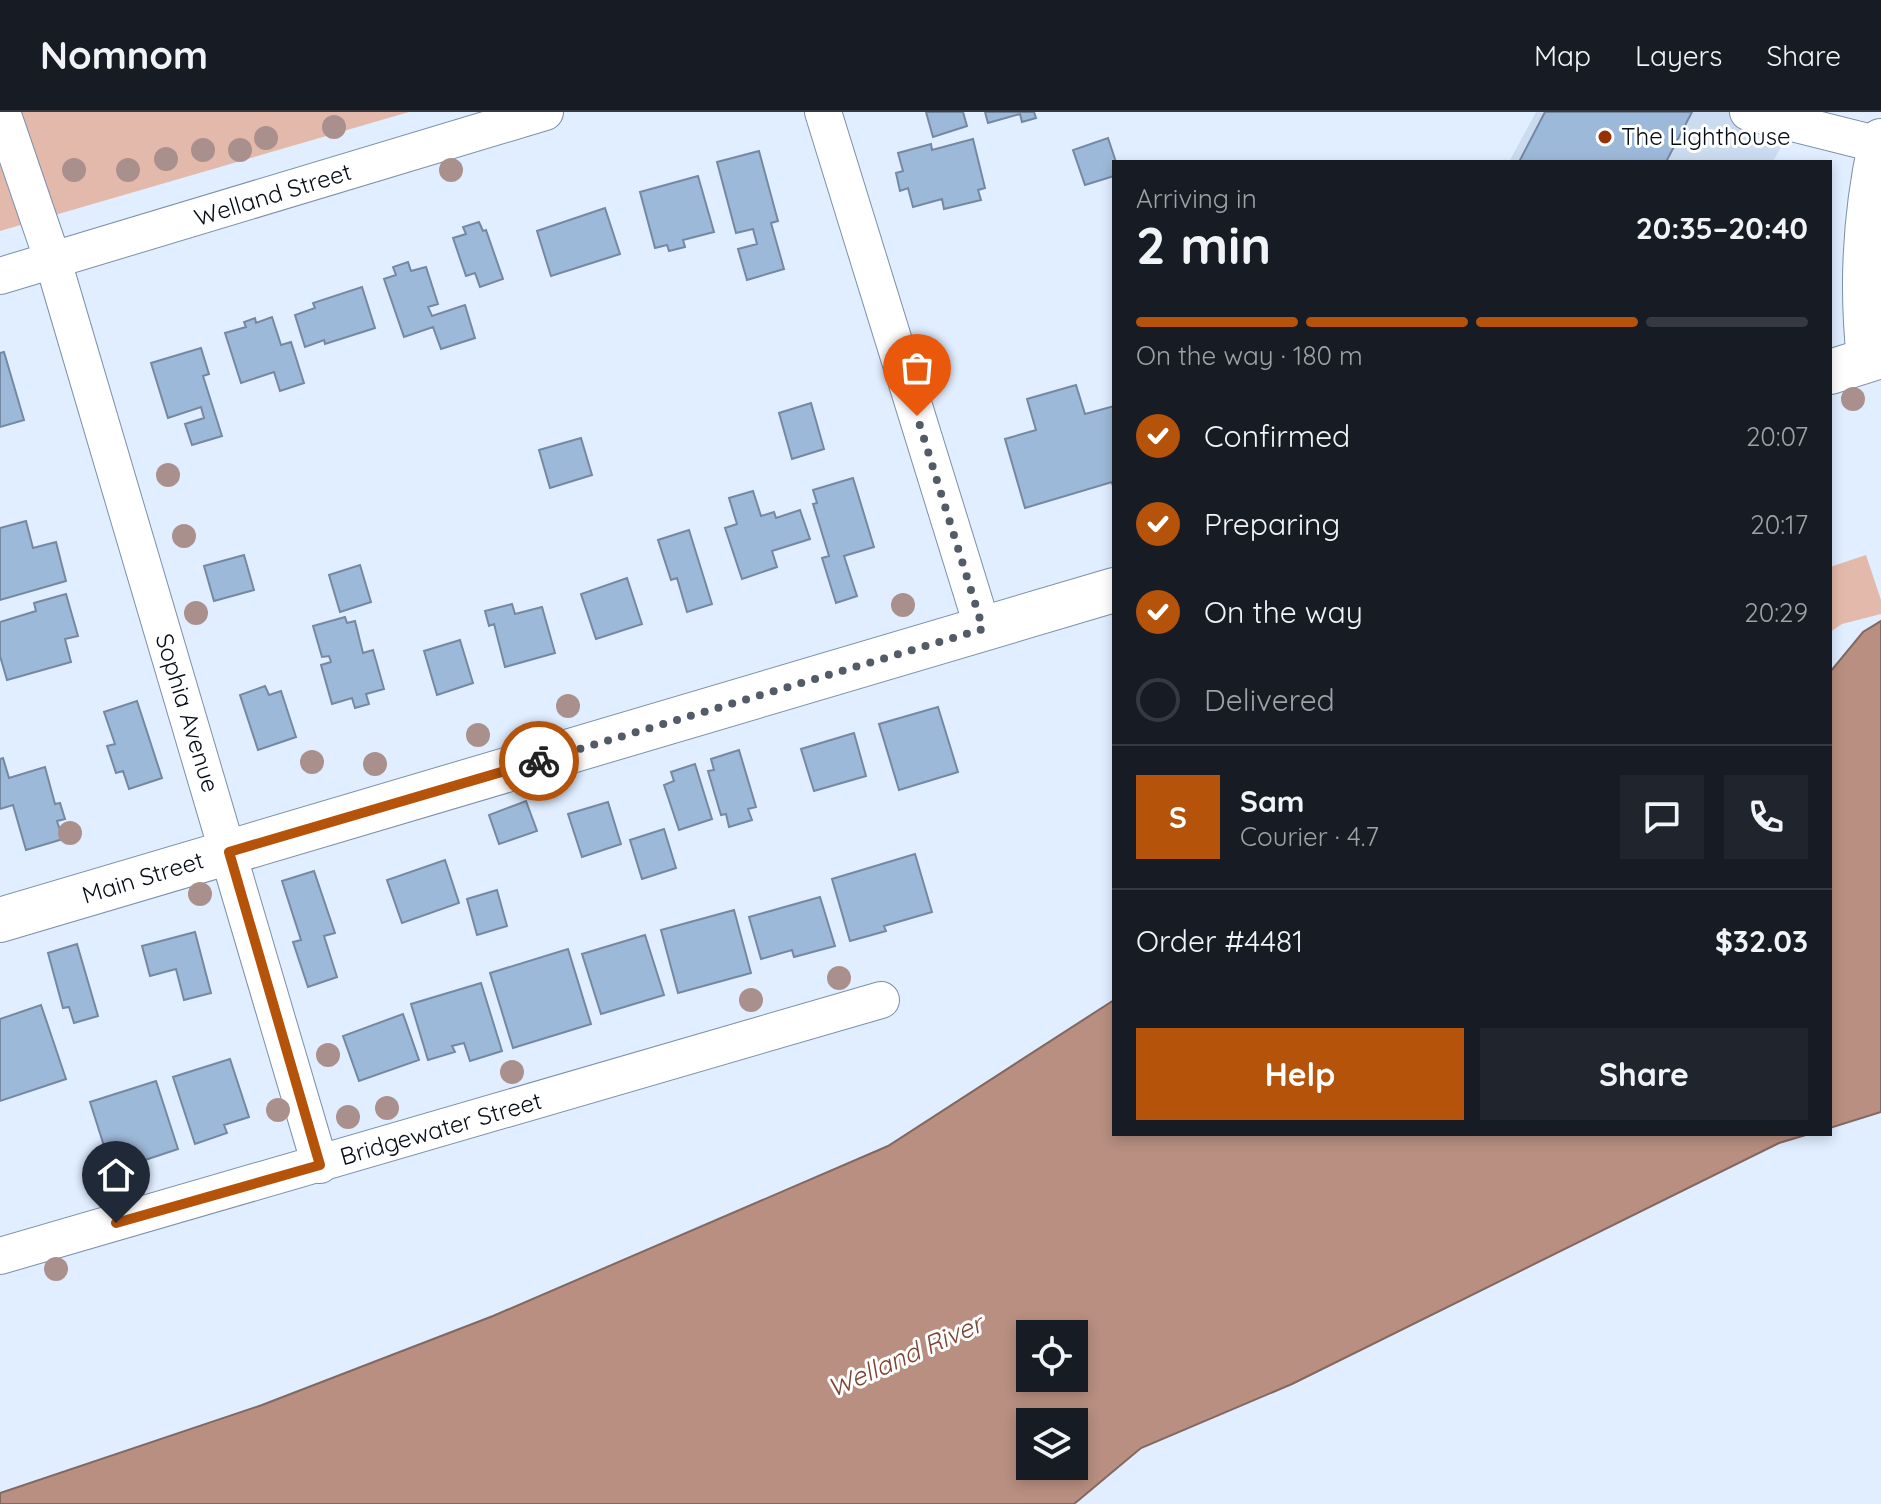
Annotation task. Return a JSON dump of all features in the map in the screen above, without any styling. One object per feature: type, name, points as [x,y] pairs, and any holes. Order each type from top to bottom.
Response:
[{"type":"main road","points":[[1860,362],[1866,247],[1880,143]]},
{"type":"main road","name":"Main Street","points":[[0,920],[1112,591]]},
{"type":"street","name":"Sophia Avenue","points":[[2,112],[53,261],[320,1165]]},
{"type":"street","name":"Welland Street","points":[[0,276],[545,112]]},
{"type":"street","points":[[823,112],[983,629]]},
{"type":"street","points":[[1748,112],[1880,143]]},
{"type":"street","name":"Bridgewater Street","points":[[0,1256],[881,1000]]},
{"type":"shaded area","points":[[0,112],[409,112],[0,231]]},
{"type":"shaded area","points":[[1536,112],[1799,112],[1774,160],[1510,160]]},
{"type":"shaded area","points":[[1866,555],[1881,600],[1881,614],[1842,624],[1832,631],[1832,566]]},
{"type":"water","points":[[1881,621],[1881,1112],[1832,1127],[1832,670],[1863,632]]},
{"type":"water","name":"Welland River","points":[[1112,1001],[1112,1136],[1802,1136],[1779,1143],[1292,1384],[1141,1448],[1074,1504],[0,1504],[0,1493],[262,1405],[493,1316],[888,1146]]},
{"type":"building","points":[[926,112],[963,112],[967,126],[933,137]]},
{"type":"building","points":[[985,112],[1034,112],[1036,118],[1022,122],[1020,114],[988,123]]},
{"type":"building","name":"The Lighthouse","points":[[1545,112],[1692,112],[1667,160],[1520,160]]},
{"type":"building","points":[[1108,138],[1115,160],[1112,160],[1112,177],[1085,185],[1073,150]]},
{"type":"building","points":[[973,139],[985,188],[978,190],[981,200],[944,209],[942,199],[913,207],[908,188],[900,191],[896,173],[903,171],[898,153],[931,144],[932,150]]},
{"type":"building","points":[[759,151],[778,221],[771,223],[784,269],[747,280],[738,249],[757,244],[753,229],[736,233],[717,162]]},
{"type":"building","points":[[698,176],[714,232],[683,240],[685,247],[669,251],[667,245],[655,248],[640,192]]},
{"type":"building","points":[[605,208],[620,254],[551,276],[537,231]]},
{"type":"building","points":[[479,222],[483,231],[486,230],[503,279],[480,287],[475,273],[466,276],[453,238],[466,234],[463,227]]},
{"type":"building","points":[[408,262],[411,271],[426,267],[438,304],[428,307],[432,316],[465,305],[475,338],[441,349],[433,327],[404,337],[384,279],[396,275],[393,267]]},
{"type":"building","points":[[362,287],[375,328],[305,347],[295,315],[315,308],[313,303]]},
{"type":"building","points":[[272,317],[281,345],[291,342],[304,383],[280,391],[274,372],[241,383],[225,333],[246,327],[244,322],[255,318],[256,323]]},
{"type":"building","points":[[201,348],[209,374],[203,376],[222,436],[192,445],[185,424],[204,418],[201,407],[168,418],[151,363]]},
{"type":"building","points":[[4,352],[24,420],[0,427],[0,353]]},
{"type":"building","points":[[1076,385],[1085,414],[1112,407],[1112,482],[1025,508],[1005,439],[1036,430],[1027,399]]},
{"type":"building","points":[[811,403],[824,449],[792,459],[779,413]]},
{"type":"building","points":[[581,438],[592,475],[550,488],[539,450]]},
{"type":"building","points":[[853,478],[874,547],[844,556],[857,596],[836,603],[822,558],[829,556],[813,504],[817,503],[813,490]]},
{"type":"building","points":[[753,491],[761,516],[774,512],[776,518],[800,510],[810,539],[772,551],[777,567],[742,579],[725,528],[737,524],[729,498]]},
{"type":"building","points":[[26,521],[33,548],[56,542],[66,581],[0,600],[0,528]]},
{"type":"building","points":[[689,530],[712,604],[687,612],[677,578],[671,580],[658,540]]},
{"type":"building","points":[[244,555],[254,590],[214,601],[204,566]]},
{"type":"building","points":[[360,565],[371,602],[340,612],[329,575]]},
{"type":"building","points":[[627,578],[642,624],[596,639],[581,594]]},
{"type":"building","points":[[66,594],[78,636],[65,639],[71,662],[7,680],[0,656],[0,622],[36,611],[34,603]]},
{"type":"building","points":[[512,604],[515,614],[542,607],[555,653],[505,667],[494,624],[489,626],[485,611]]},
{"type":"building","points":[[345,617],[347,623],[355,621],[363,653],[373,650],[384,689],[366,694],[369,704],[355,708],[352,698],[332,704],[321,665],[331,662],[329,656],[322,657],[313,626]]},
{"type":"building","points":[[460,640],[473,683],[437,695],[424,651]]},
{"type":"building","points":[[265,686],[269,695],[281,691],[296,737],[258,750],[240,695]]},
{"type":"building","points":[[137,701],[162,778],[129,789],[123,771],[116,773],[107,746],[115,744],[104,712]]},
{"type":"building","points":[[938,707],[958,772],[899,790],[879,724]]},
{"type":"building","points":[[854,733],[866,776],[814,791],[801,749]]},
{"type":"building","points":[[739,750],[756,807],[748,809],[752,820],[729,827],[726,814],[721,815],[708,771],[714,770],[711,759]]},
{"type":"building","points":[[3,758],[9,778],[45,767],[55,804],[60,803],[65,819],[57,821],[63,839],[26,850],[13,805],[0,809],[0,759]]},
{"type":"building","points":[[695,764],[712,819],[679,830],[664,785],[674,781],[671,772]]},
{"type":"building","points":[[526,801],[537,831],[499,844],[489,815]]},
{"type":"building","points":[[608,802],[621,844],[582,857],[568,814]]},
{"type":"building","points":[[664,829],[676,868],[642,879],[630,840]]},
{"type":"building","points":[[915,854],[932,912],[884,926],[886,931],[850,941],[832,879]]},
{"type":"building","points":[[445,860],[459,903],[402,923],[387,880]]},
{"type":"building","points":[[314,871],[335,933],[324,936],[337,977],[308,987],[293,942],[301,940],[282,881]]},
{"type":"building","points":[[497,890],[507,926],[477,935],[467,899]]},
{"type":"building","points":[[820,897],[835,946],[794,957],[792,950],[761,959],[749,917]]},
{"type":"building","points":[[734,910],[751,973],[678,993],[661,930]]},
{"type":"building","points":[[195,932],[211,993],[184,1000],[176,969],[150,976],[142,946]]},
{"type":"building","points":[[645,935],[664,995],[601,1014],[582,954]]},
{"type":"building","points":[[77,944],[98,1016],[74,1023],[69,1007],[63,1008],[48,953]]},
{"type":"building","points":[[568,949],[591,1024],[513,1048],[490,973]]},
{"type":"building","points":[[481,983],[502,1051],[470,1061],[464,1043],[452,1046],[455,1052],[428,1060],[411,1004]]},
{"type":"building","points":[[41,1005],[66,1079],[0,1101],[0,1019]]},
{"type":"building","points":[[403,1014],[419,1060],[359,1081],[343,1036]]},
{"type":"building","points":[[230,1059],[249,1117],[224,1125],[227,1133],[195,1144],[173,1077]]},
{"type":"building","points":[[156,1081],[178,1149],[112,1171],[90,1102]]},
{"type":"way so far","points":[[539,761],[983,629],[917,416]]},
{"type":"place","name":"The Lighthouse","points":[[1605,137]]},
{"type":"route","points":[[116,1223],[320,1165],[229,852],[539,761]]}]
